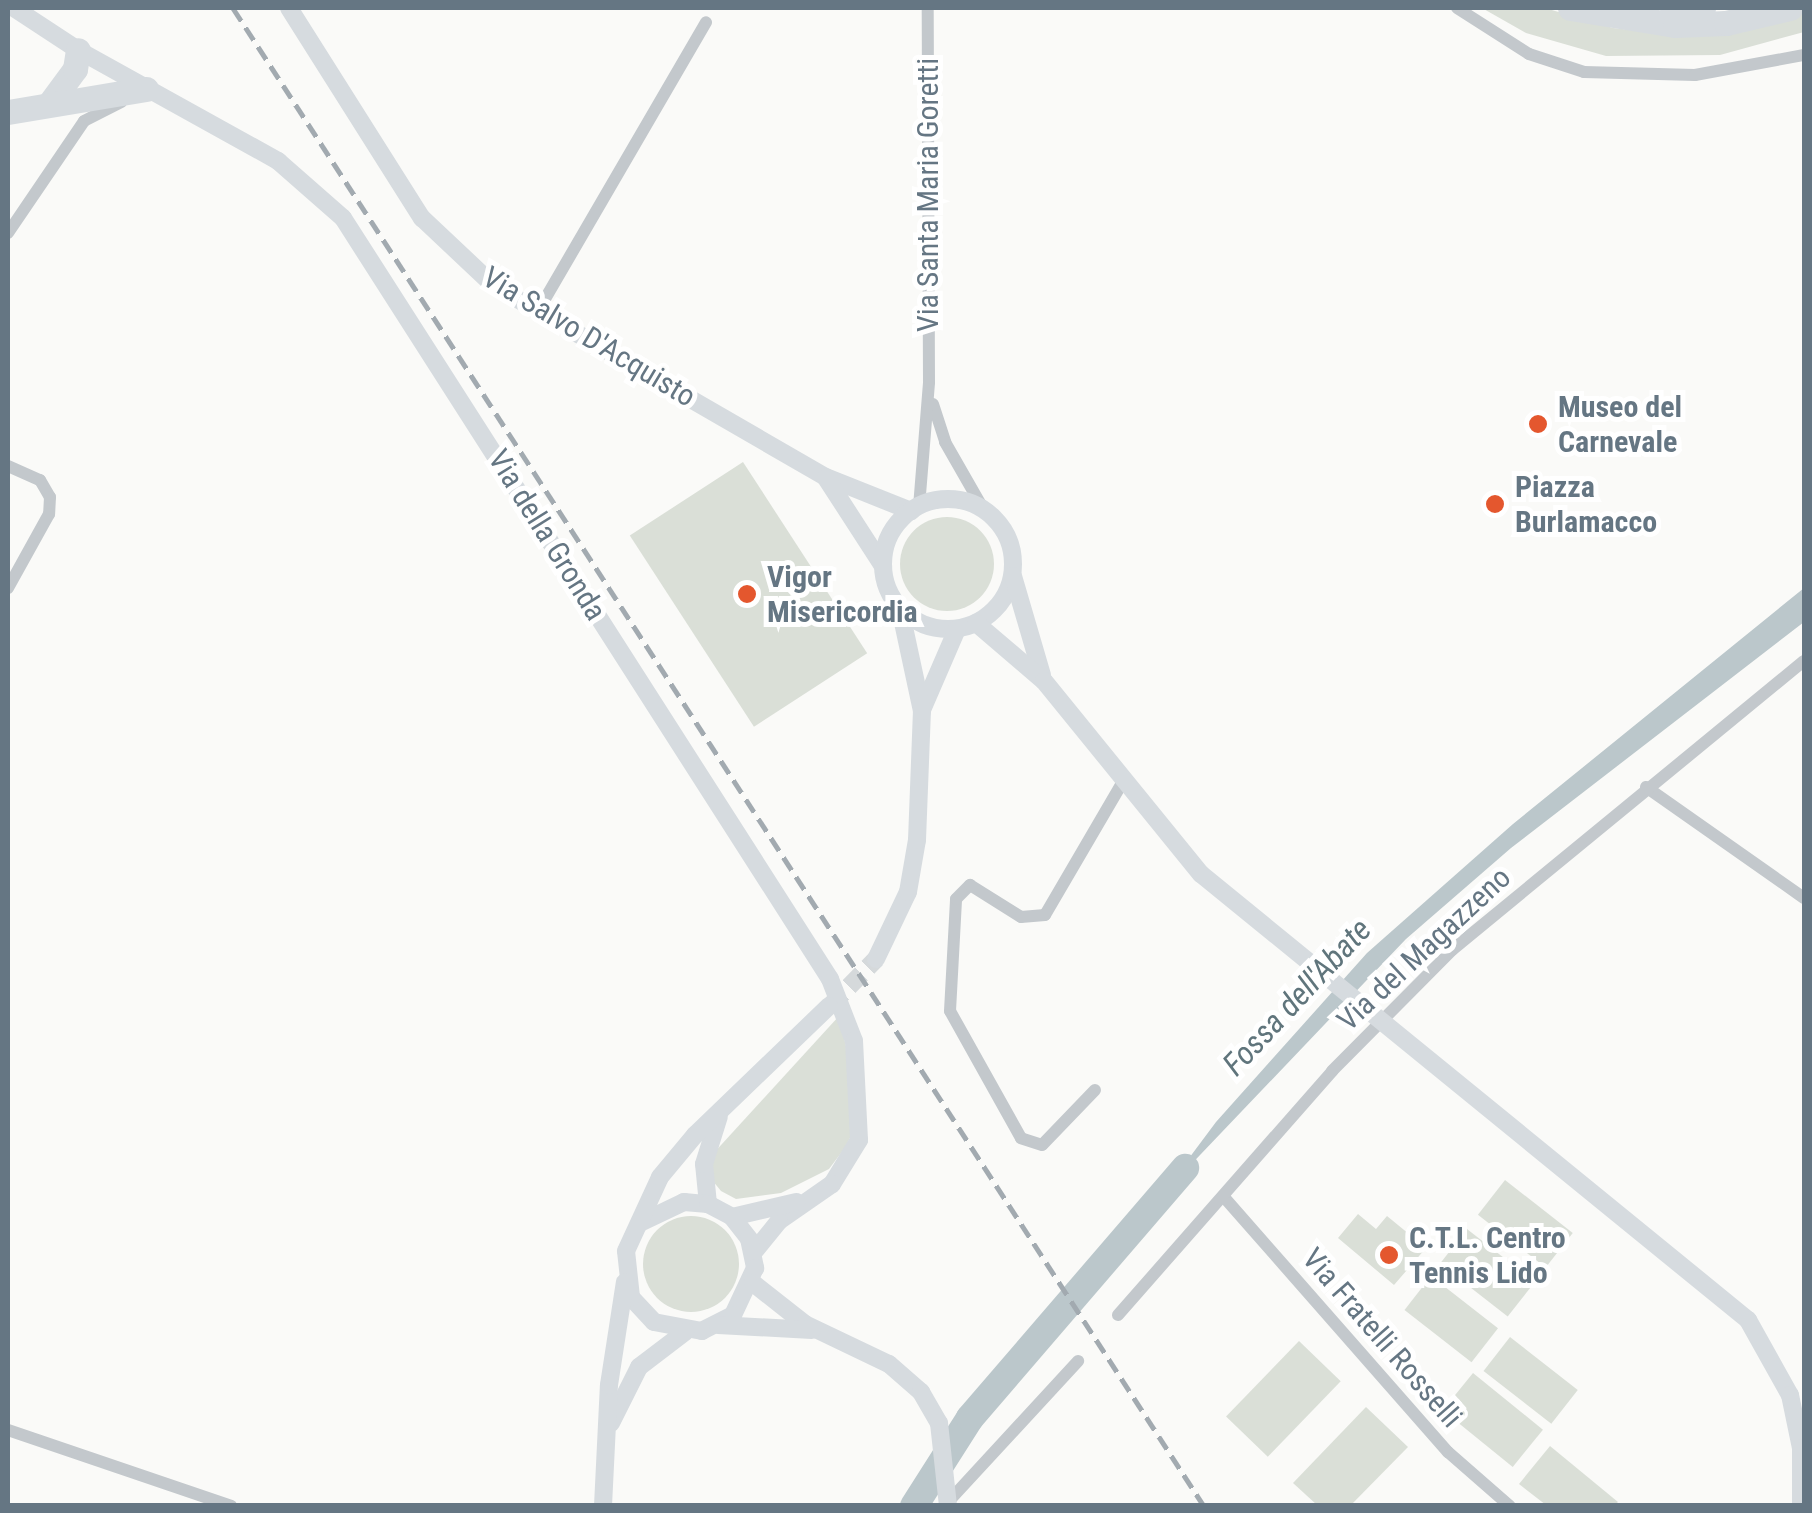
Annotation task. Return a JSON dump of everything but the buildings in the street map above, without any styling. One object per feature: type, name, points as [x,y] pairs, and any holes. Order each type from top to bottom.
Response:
[{"type":"highway","points":[[1570,8],[1675,25],[1726,23],[1790,8]]},
{"type":"highway","points":[[1672,8],[1703,8]]},
{"type":"highway","points":[[50,103],[76,69],[78,50]]},
{"type":"highway","points":[[8,112],[150,91]]},
{"type":"street","name":"Via della Gronda","points":[[14,8],[78,50],[298,174],[343,218],[830,979],[854,1042],[861,1131],[844,1170],[779,1221],[753,1253]]},
{"type":"street","name":"Via Salvo D'Acquisto","points":[[289,8],[422,218],[493,285],[826,477],[915,509]]},
{"type":"street","name":"Via Santa Maria Goretti","points":[[915,509],[928,382],[928,8]]},
{"type":"street","points":[[1458,8],[1529,54],[1584,72],[1694,75],[1804,55]]},
{"type":"street","points":[[538,311],[706,22]]},
{"type":"street","points":[[8,233],[84,121],[150,91]]},
{"type":"street","name":"Via Santa Maria Goretti","points":[[928,382],[945,442],[984,510]]},
{"type":"street","points":[[8,466],[40,480],[50,497],[49,514],[8,588]]},
{"type":"street","name":"Via Salvo D'Acquisto","points":[[826,477],[883,566]]},
{"type":"street","points":[[876,959],[914,872],[922,710],[900,608],[883,566],[890,535],[915,509],[958,500],[984,510],[1006,536],[1012,574],[1044,681]]},
{"type":"street","points":[[900,608],[936,628],[976,624],[1006,594],[1012,574]]},
{"type":"street","points":[[976,624],[1044,681],[1122,783],[1201,874],[1415,1053],[1748,1320],[1790,1395],[1801,1448],[1801,1506]]},
{"type":"street","points":[[922,710],[956,629]]},
{"type":"street","name":"Via del Magazzeno","points":[[1118,1315],[1332,1071],[1452,950],[1804,661]]},
{"type":"street","points":[[1095,1090],[1042,1145],[1021,1138],[950,1011],[956,899],[970,884],[1021,917],[1044,914],[1122,783]]},
{"type":"street","points":[[1646,788],[1804,898]]},
{"type":"street","points":[[603,1506],[626,1251],[660,1178],[830,1006]]},
{"type":"street","points":[[708,1204],[706,1146],[719,1116]]},
{"type":"street","name":"Via Fratelli Rosselli","points":[[1223,1196],[1448,1452],[1510,1506]]},
{"type":"street","points":[[732,1217],[811,1198]]},
{"type":"street","points":[[640,1224],[672,1204],[708,1204],[732,1217],[753,1253],[753,1283],[734,1315],[718,1325]]},
{"type":"street","points":[[626,1282],[654,1322],[685,1332]]},
{"type":"street","points":[[753,1283],[819,1332],[890,1364],[922,1392],[938,1423],[947,1471],[948,1504]]},
{"type":"street","points":[[608,1428],[640,1367],[685,1332],[718,1325],[819,1332]]},
{"type":"street","points":[[948,1504],[1078,1361]]},
{"type":"street","points":[[8,1430],[231,1506]]},
{"type":"shaded area","points":[[1482,8],[1545,8],[1613,28],[1677,35],[1772,23],[1804,11],[1804,32],[1720,55],[1606,56],[1526,33]]},
{"type":"shaded area","name":"Vigor Misericordia","points":[[743,462],[867,653],[754,727],[630,536]]},
{"type":"shaded area","points":[[938,517],[956,517],[981,530],[991,546],[991,582],[981,598],[956,611],[938,611],[913,598],[900,573],[900,555],[913,530]]},
{"type":"shaded area","points":[[1804,588],[1804,622],[1511,848],[1406,939],[1160,1197],[1216,1122],[1367,953],[1513,824]]},
{"type":"shaded area","points":[[839,1016],[852,1072],[852,1134],[844,1149],[829,1169],[781,1193],[736,1199],[721,1191],[712,1180],[711,1156]]},
{"type":"shaded area","points":[[1505,1180],[1573,1233],[1546,1268],[1478,1215]]},
{"type":"shaded area","name":"C.T.L. Centro Tennis Lido","points":[[1358,1214],[1376,1229],[1387,1216],[1426,1248],[1394,1285],[1338,1238]]},
{"type":"shaded area","points":[[691,1216],[709,1220],[725,1230],[735,1246],[739,1264],[735,1282],[725,1298],[709,1308],[691,1312],[673,1308],[657,1298],[647,1282],[643,1264],[647,1246],[657,1230],[673,1220]]},
{"type":"shaded area","points":[[1467,1229],[1535,1282],[1508,1317],[1440,1264]]},
{"type":"shaded area","points":[[1431,1276],[1498,1328],[1472,1362],[1405,1310]]},
{"type":"shaded area","points":[[1510,1337],[1578,1390],[1551,1424],[1484,1371]]},
{"type":"shaded area","points":[[1299,1341],[1341,1381],[1268,1457],[1226,1417]]},
{"type":"shaded area","points":[[1473,1373],[1543,1430],[1513,1467],[1443,1410]]},
{"type":"shaded area","points":[[1366,1407],[1408,1447],[1351,1505],[1317,1505],[1293,1483]]},
{"type":"shaded area","points":[[1550,1446],[1618,1502],[1546,1505],[1519,1484]]},
{"type":"waterway","name":"Fossa dell'Abate","points":[[914,1506],[970,1418],[1185,1168]]},
{"type":"tunnel","points":[[830,1006],[876,959]]},
{"type":"railway","points":[[233,8],[1204,1506]]},
{"type":"place","name":"Museo del Carnevale","points":[[1538,424]]},
{"type":"place","name":"Piazza Burlamacco","points":[[1495,504]]},
{"type":"place","name":"Vigor Misericordia","points":[[747,594]]},
{"type":"place","name":"C.T.L. Centro Tennis Lido","points":[[1389,1255]]}]
